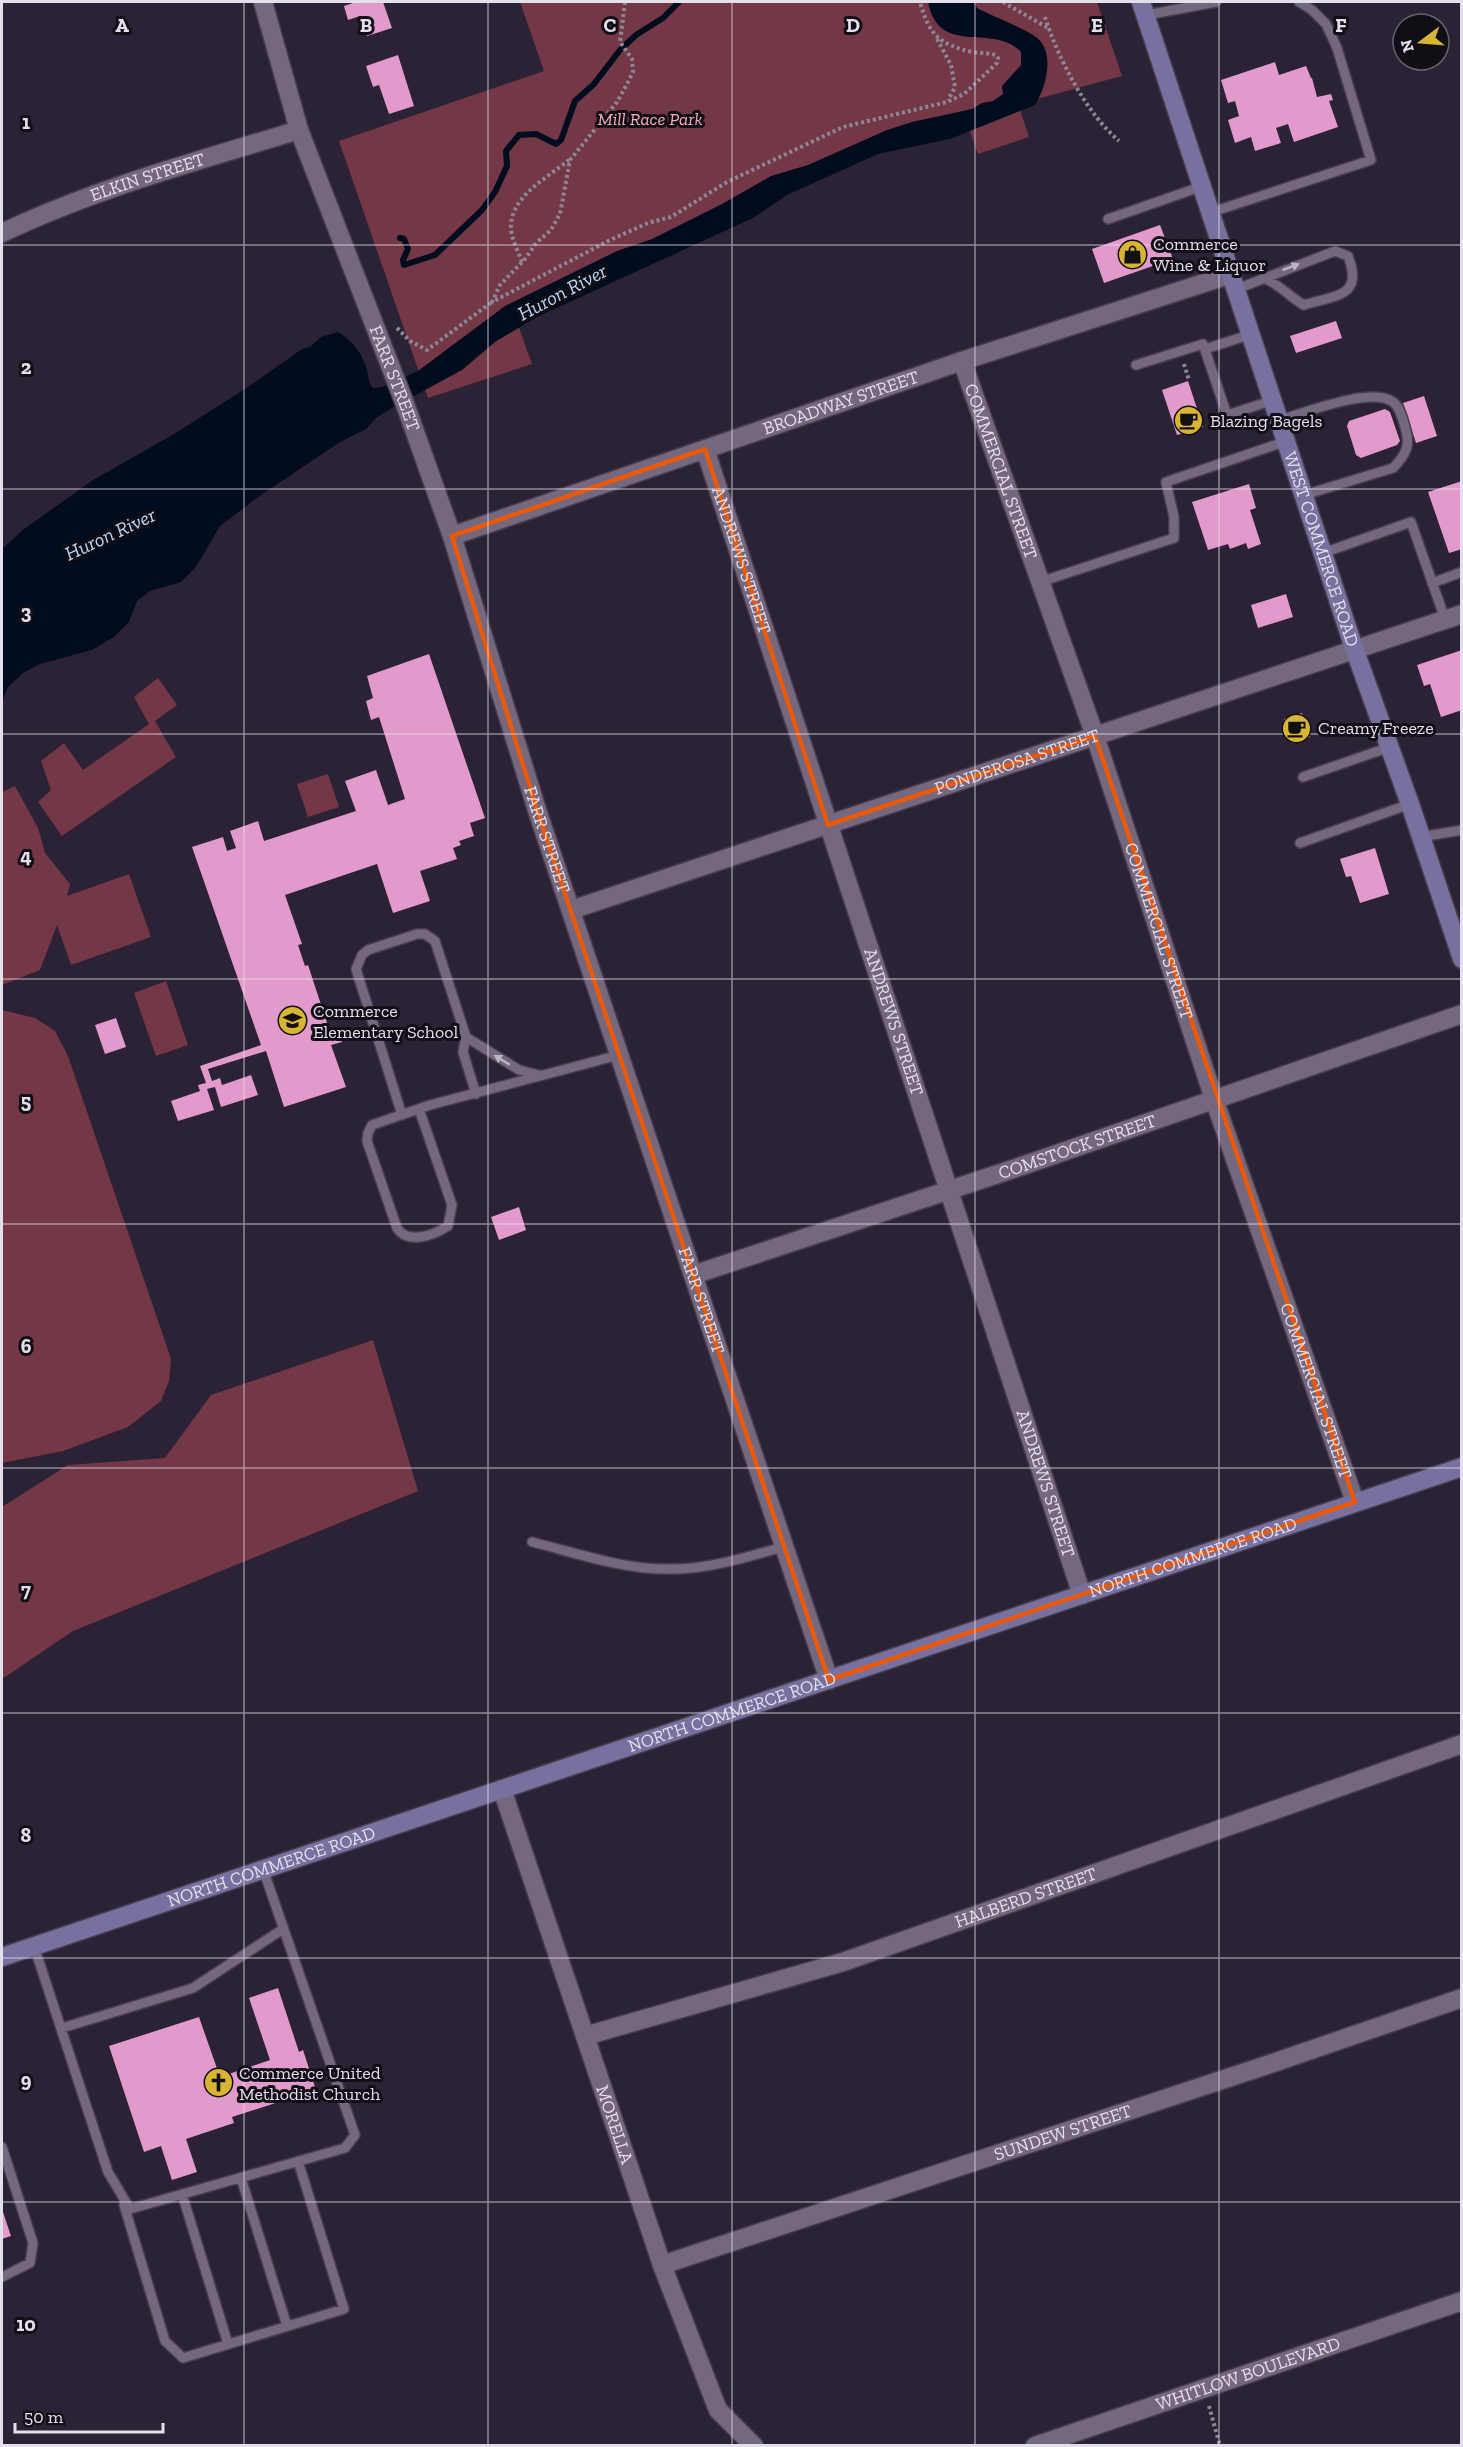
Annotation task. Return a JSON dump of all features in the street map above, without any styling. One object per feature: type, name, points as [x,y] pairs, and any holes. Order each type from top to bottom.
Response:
[{"type":"main road","name":"WEST COMMERCE ROAD","points":[[1144,8],[1354,648],[1410,804],[1461,959]]},
{"type":"main road","name":"NORTH COMMERCE ROAD","points":[[2,1957],[1461,1467]]},
{"type":"street","name":"FARR STREET","points":[[263,2],[299,130],[405,404],[452,536],[538,813],[829,1680]]},
{"type":"street","name":"ELKIN STREET","points":[[2,233],[53,208],[160,172],[299,130]]},
{"type":"street","name":"BROADWAY STREET","points":[[452,536],[962,361],[1235,282]]},
{"type":"street","name":"COMMERCIAL STREET","points":[[962,361],[1095,736],[1214,1100],[1355,1502]]},
{"type":"street","name":"ANDREWS STREET","points":[[705,449],[951,1190],[1082,1595]]},
{"type":"street","name":"PONDEROSA STREET","points":[[571,910],[1453,616]]},
{"type":"street","name":"COMSTOCK STREET","points":[[693,1275],[951,1190],[1461,1014]]},
{"type":"street","name":"HALBERD STREET","points":[[585,2036],[843,1962],[1461,1744]]},
{"type":"street","name":"MORELLA","points":[[502,1789],[662,2265],[718,2410],[754,2445]]},
{"type":"street","name":"SUNDEW STREET","points":[[662,2265],[1270,2064],[1461,1998]]},
{"type":"street","name":"WHITLOW BOULEVARD","points":[[1035,2445],[1461,2301]]},
{"type":"lane","points":[[1144,8],[1216,2]]},
{"type":"lane","points":[[1212,212],[1371,160],[1337,48],[1326,24],[1312,10],[1299,2]]},
{"type":"lane","points":[[1108,219],[1203,186]]},
{"type":"lane","points":[[1235,282],[1266,279],[1335,251],[1348,256],[1353,269],[1354,282],[1348,290],[1304,305],[1292,299],[1278,285],[1266,279]]},
{"type":"lane","points":[[1205,349],[1252,334]]},
{"type":"lane","points":[[1136,365],[1203,344],[1227,415],[1274,400]]},
{"type":"lane","points":[[1280,420],[1322,407],[1371,396],[1391,400],[1397,405],[1405,426],[1409,441],[1407,450],[1404,458],[1393,468],[1304,495]]},
{"type":"lane","points":[[1040,582],[1174,538],[1174,518],[1166,482],[1287,441]]},
{"type":"lane","points":[[1323,553],[1411,522],[1432,583],[1453,616]]},
{"type":"lane","points":[[1432,583],[1461,572]]},
{"type":"lane","points":[[1303,777],[1390,747]]},
{"type":"lane","points":[[1300,843],[1410,804]]},
{"type":"lane","points":[[1421,837],[1461,830]]},
{"type":"lane","points":[[402,1114],[356,976],[357,961],[368,950],[417,934],[430,937],[435,941],[466,1037],[463,1052],[476,1094]]},
{"type":"lane","points":[[466,1037],[519,1070],[542,1076]]},
{"type":"lane","points":[[418,1109],[452,1205],[452,1214],[448,1226],[414,1238],[406,1237],[397,1228],[367,1136],[372,1125],[418,1109],[619,1055]]},
{"type":"lane","points":[[532,1542],[612,1563],[671,1569],[714,1564],[783,1547]]},
{"type":"lane","points":[[34,1946],[108,2172],[130,2209],[345,2148],[355,2135],[263,1869]]},
{"type":"lane","points":[[62,2028],[193,1988],[283,1929]]},
{"type":"lane","points":[[2,2147],[33,2243],[30,2264],[2,2277]]},
{"type":"lane","points":[[121,2193],[165,2341],[183,2358],[344,2308],[298,2161]]},
{"type":"lane","points":[[241,2178],[287,2326]]},
{"type":"lane","points":[[182,2194],[228,2344]]},
{"type":"path","points":[[522,261],[510,227],[513,212],[531,190],[570,160],[617,102],[633,72],[632,59],[620,42],[625,2]]},
{"type":"path","points":[[920,2],[923,14],[951,65],[955,87],[947,102]]},
{"type":"path","points":[[1003,2],[1049,28]]},
{"type":"path","points":[[1045,16],[1079,90],[1097,118],[1119,141]]},
{"type":"path","points":[[394,325],[410,341],[427,350],[492,302],[610,240],[648,223],[671,217],[727,182],[843,127],[947,102],[964,94],[997,63],[996,55],[961,49],[936,38]]},
{"type":"path","points":[[492,302],[500,285],[536,243],[551,230],[560,214],[570,160]]},
{"type":"path","points":[[1184,363],[1189,380]]},
{"type":"path","points":[[1204,2388],[1220,2445]]},
{"type":"highlighted area","points":[[705,449],[828,825],[1095,736],[1355,1502],[829,1680],[538,813],[452,536]]},
{"type":"green space","name":"Mill Race Park","points":[[520,2],[1097,2],[1122,76],[1018,104],[1029,137],[978,154],[966,120],[886,142],[513,311],[532,364],[428,398],[339,141],[544,71]]},
{"type":"green space","points":[[158,678],[177,705],[155,721],[176,757],[62,836],[38,802],[51,790],[41,761],[64,743],[83,770],[149,724],[134,697]]},
{"type":"green space","points":[[328,774],[339,807],[308,817],[297,784]]},
{"type":"green space","points":[[15,786],[38,828],[45,853],[70,884],[67,896],[129,874],[151,937],[71,965],[57,925],[40,970],[2,985],[2,792]]},
{"type":"green space","points":[[166,981],[188,1045],[156,1056],[134,993]]},
{"type":"green space","points":[[2,1010],[35,1018],[55,1031],[68,1056],[171,1359],[169,1381],[161,1401],[128,1427],[63,1451],[2,1463]]},
{"type":"green space","points":[[373,1340],[418,1491],[73,1631],[2,1679],[2,1507],[68,1465],[165,1458],[211,1395]]},
{"type":"water","name":"Huron River","points":[[928,2],[974,2],[977,8],[1036,37],[1046,52],[1047,70],[1043,89],[1035,105],[950,139],[878,154],[787,195],[753,218],[537,317],[495,342],[462,370],[390,409],[376,418],[366,429],[340,442],[261,495],[220,526],[196,567],[181,582],[150,591],[137,601],[129,622],[114,637],[92,650],[40,664],[23,673],[8,687],[2,701],[2,549],[24,529],[93,480],[174,434],[302,349],[310,347],[321,337],[338,332],[348,339],[362,358],[371,386],[373,388],[382,387],[418,371],[505,306],[617,251],[652,239],[722,204],[771,176],[808,165],[887,130],[972,109],[982,103],[993,101],[1003,94],[1002,86],[1021,65],[1021,52],[996,39],[955,35],[943,29],[934,19]]},
{"type":"building","points":[[356,2],[383,2],[392,28],[367,36],[360,16],[348,20],[344,6]]},
{"type":"building","points":[[398,55],[414,106],[389,114],[379,85],[373,87],[366,66]]},
{"type":"building","points":[[1275,62],[1279,75],[1306,66],[1317,97],[1331,94],[1333,100],[1329,101],[1338,127],[1294,142],[1288,124],[1276,128],[1281,143],[1255,151],[1251,137],[1235,143],[1228,120],[1239,116],[1235,101],[1228,103],[1221,80]]},
{"type":"building","name":"Commerce Wine & Liquor","points":[[1160,225],[1173,259],[1104,283],[1092,249]]},
{"type":"building","points":[[1336,321],[1342,338],[1296,353],[1290,336]]},
{"type":"building","points":[[1188,381],[1203,427],[1177,435],[1162,390]]},
{"type":"building","points":[[1424,396],[1437,436],[1416,443],[1403,403]]},
{"type":"building","points":[[1385,409],[1390,412],[1400,441],[1397,445],[1361,458],[1356,455],[1347,426],[1349,421]]},
{"type":"building","points":[[1462,481],[1462,549],[1449,553],[1428,492]]},
{"type":"building","points":[[1249,484],[1256,508],[1250,510],[1261,544],[1248,549],[1246,543],[1230,549],[1228,544],[1208,550],[1192,502]]},
{"type":"building","points":[[1286,594],[1293,617],[1258,628],[1251,605]]},
{"type":"building","points":[[1462,650],[1462,710],[1441,717],[1430,684],[1424,686],[1417,665]]},
{"type":"building","points":[[429,654],[485,818],[470,823],[474,836],[459,841],[461,845],[453,848],[457,859],[420,871],[430,901],[393,913],[377,864],[285,895],[302,944],[298,945],[305,966],[308,965],[330,1032],[338,1029],[342,1042],[331,1045],[346,1087],[284,1107],[266,1051],[208,1069],[212,1081],[220,1078],[222,1085],[251,1075],[258,1095],[221,1107],[215,1087],[207,1089],[214,1110],[178,1121],[171,1101],[200,1091],[198,1085],[206,1083],[200,1066],[261,1045],[192,847],[223,837],[227,851],[236,848],[230,831],[258,821],[264,841],[356,811],[345,781],[376,770],[388,805],[405,799],[379,717],[371,720],[366,701],[373,698],[367,676]]},
{"type":"building","name":"Creamy Freeze","points":[[1302,713],[1310,737],[1292,743],[1284,719]]},
{"type":"building","points":[[1375,848],[1389,894],[1360,903],[1351,876],[1346,877],[1340,859]]},
{"type":"building","points":[[116,1018],[126,1047],[105,1054],[95,1025]]},
{"type":"building","points":[[519,1207],[526,1230],[499,1240],[491,1217]]},
{"type":"building","name":"Commerce United Methodist Church","points":[[278,1988],[299,2052],[303,2050],[316,2090],[232,2117],[234,2123],[186,2139],[197,2172],[172,2180],[161,2146],[144,2152],[109,2046],[199,2017],[220,2077],[270,2060],[249,1998]]},
{"type":"building","points":[[2,2209],[11,2236],[2,2239]]},
{"type":"waterway","points":[[400,238],[404,239],[408,249],[403,260],[404,265],[435,255],[482,210],[495,192],[507,166],[506,151],[519,135],[536,134],[556,144],[561,140],[575,101],[594,84],[620,50],[636,35],[663,18],[679,2]]},
{"type":"place","name":"Commerce Wine & Liquor","points":[[1132,254]]},
{"type":"place","name":"Blazing Bagels","points":[[1189,421]]},
{"type":"place","name":"Creamy Freeze","points":[[1297,728]]},
{"type":"place","name":"Commerce Elementary School","points":[[292,1021]]},
{"type":"place","name":"Commerce United Methodist Church","points":[[218,2083]]}]
